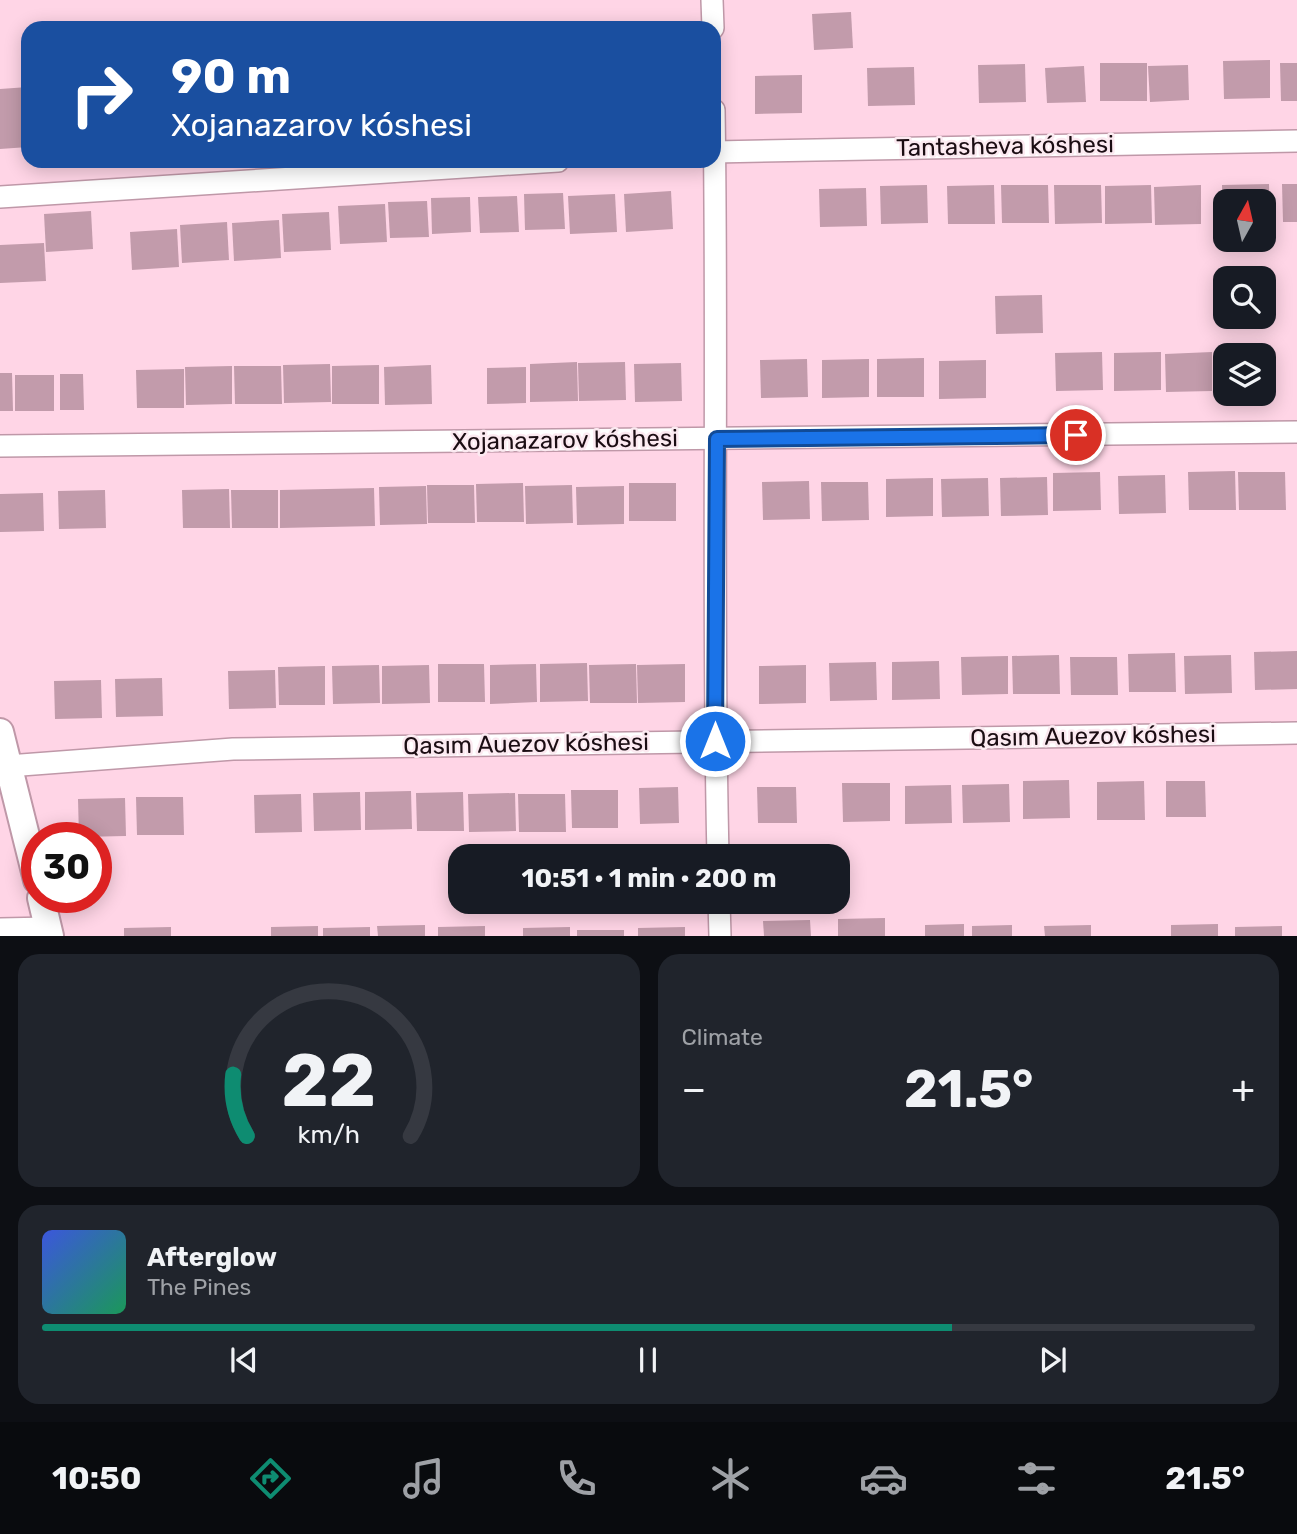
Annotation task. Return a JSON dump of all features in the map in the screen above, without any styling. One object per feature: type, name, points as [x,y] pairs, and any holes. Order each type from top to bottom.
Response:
[{"type":"street","points":[[712,0],[713,21]]},
{"type":"street","name":"Tantasheva kóshesi","points":[[721,152],[1297,141]]},
{"type":"street","points":[[0,197],[450,168]]},
{"type":"street","points":[[714,168],[717,439],[715,741],[718,844]]},
{"type":"street","name":"Xojanazarov kóshesi","points":[[0,446],[1297,432]]},
{"type":"street","points":[[0,732],[22,822]]},
{"type":"street","name":"Qasım Auezov kóshesi","points":[[8,766],[233,749],[1297,733]]},
{"type":"street","points":[[0,929],[50,932],[45,913]]},
{"type":"street","points":[[719,914],[720,936]]},
{"type":"building","points":[[851,12],[853,48],[814,50],[812,14]]},
{"type":"building","points":[[1270,60],[1270,98],[1224,99],[1223,61]]},
{"type":"building","points":[[1100,63],[1147,63],[1147,101],[1100,101]]},
{"type":"building","points":[[1280,63],[1297,63],[1297,101],[1281,101]]},
{"type":"building","points":[[1025,64],[1026,102],[979,103],[978,65]]},
{"type":"building","points":[[1188,65],[1189,100],[1150,102],[1148,66]]},
{"type":"building","points":[[1084,66],[1086,102],[1047,103],[1045,68]]},
{"type":"building","points":[[914,67],[915,105],[868,106],[867,68]]},
{"type":"building","points":[[802,75],[802,113],[755,114],[755,76]]},
{"type":"building","points":[[21,88],[21,148],[0,149],[0,89]]},
{"type":"building","points":[[1269,184],[1269,189],[1222,189],[1222,185]]},
{"type":"building","points":[[1282,184],[1297,184],[1297,222],[1283,222]]},
{"type":"building","points":[[927,185],[928,223],[881,224],[880,186]]},
{"type":"building","points":[[994,185],[995,224],[948,224],[947,186]]},
{"type":"building","points":[[1001,185],[1048,185],[1049,223],[1002,223]]},
{"type":"building","points":[[1054,185],[1101,185],[1102,223],[1055,224]]},
{"type":"building","points":[[1151,185],[1152,223],[1105,224],[1105,186]]},
{"type":"building","points":[[1201,185],[1201,224],[1155,225],[1154,187]]},
{"type":"building","points":[[866,188],[867,226],[820,227],[819,189]]},
{"type":"building","points":[[671,191],[673,229],[626,232],[624,194]]},
{"type":"building","points":[[563,193],[565,229],[525,230],[524,194]]},
{"type":"building","points":[[615,194],[617,232],[570,234],[568,196]]},
{"type":"building","points":[[517,196],[519,232],[480,233],[478,197]]},
{"type":"building","points":[[470,197],[471,232],[432,234],[431,198]]},
{"type":"building","points":[[427,201],[429,237],[390,238],[388,202]]},
{"type":"building","points":[[385,204],[387,242],[340,244],[338,206]]},
{"type":"building","points":[[91,211],[93,249],[46,252],[44,214]]},
{"type":"building","points":[[329,212],[331,250],[284,252],[282,214]]},
{"type":"building","points":[[279,220],[281,258],[234,261],[232,223]]},
{"type":"building","points":[[227,222],[229,260],[182,263],[180,225]]},
{"type":"building","points":[[177,229],[179,267],[132,270],[130,232]]},
{"type":"building","points":[[44,243],[46,281],[0,283],[0,245]]},
{"type":"building","points":[[1042,295],[1043,333],[996,334],[995,296]]},
{"type":"building","points":[[1102,352],[1103,390],[1056,391],[1055,353]]},
{"type":"building","points":[[1161,352],[1161,390],[1114,391],[1114,353]]},
{"type":"building","points":[[1212,352],[1212,391],[1166,392],[1165,354]]},
{"type":"building","points":[[924,358],[924,397],[877,397],[877,359]]},
{"type":"building","points":[[807,359],[808,397],[761,398],[760,360]]},
{"type":"building","points":[[869,359],[869,397],[822,398],[822,360]]},
{"type":"building","points":[[986,360],[986,398],[939,399],[939,361]]},
{"type":"building","points":[[577,362],[578,401],[530,402],[530,364]]},
{"type":"building","points":[[625,362],[626,400],[579,401],[578,363]]},
{"type":"building","points":[[681,363],[682,401],[635,402],[634,364]]},
{"type":"building","points":[[330,364],[331,402],[284,403],[283,365]]},
{"type":"building","points":[[379,365],[379,404],[332,404],[332,366]]},
{"type":"building","points":[[431,365],[432,404],[385,405],[384,367]]},
{"type":"building","points":[[232,366],[232,404],[186,405],[185,367]]},
{"type":"building","points":[[234,366],[281,366],[282,404],[235,404]]},
{"type":"building","points":[[526,367],[526,403],[487,404],[487,368]]},
{"type":"building","points":[[184,369],[184,408],[137,408],[136,370]]},
{"type":"building","points":[[0,373],[12,373],[13,411],[0,411]]},
{"type":"building","points":[[60,374],[83,374],[84,410],[60,410]]},
{"type":"building","points":[[15,375],[54,375],[54,411],[15,411]]},
{"type":"building","points":[[1235,471],[1236,510],[1189,510],[1188,472]]},
{"type":"building","points":[[1100,472],[1101,510],[1053,511],[1053,473]]},
{"type":"building","points":[[1238,472],[1285,472],[1286,510],[1239,510]]},
{"type":"building","points":[[1165,475],[1166,513],[1119,514],[1118,476]]},
{"type":"building","points":[[1047,477],[1048,515],[1001,516],[1000,478]]},
{"type":"building","points":[[933,478],[933,516],[886,517],[886,479]]},
{"type":"building","points":[[988,478],[989,516],[942,517],[941,479]]},
{"type":"building","points":[[809,481],[810,519],[763,520],[762,482]]},
{"type":"building","points":[[821,482],[868,482],[869,520],[822,521]]},
{"type":"building","points":[[523,483],[524,522],[477,522],[476,484]]},
{"type":"building","points":[[629,483],[676,483],[676,521],[629,521]]},
{"type":"building","points":[[427,485],[474,485],[475,523],[428,523]]},
{"type":"building","points":[[572,485],[573,523],[526,524],[525,486]]},
{"type":"building","points":[[426,486],[427,524],[380,525],[379,487]]},
{"type":"building","points":[[624,486],[624,524],[577,525],[576,487]]},
{"type":"building","points":[[374,488],[375,526],[280,528],[280,490]]},
{"type":"building","points":[[229,489],[230,528],[183,528],[182,490]]},
{"type":"building","points":[[105,490],[106,528],[59,529],[58,491]]},
{"type":"building","points":[[231,490],[278,490],[278,528],[232,528]]},
{"type":"building","points":[[43,493],[44,531],[0,532],[0,494]]},
{"type":"building","points":[[1297,651],[1297,689],[1255,690],[1254,652]]},
{"type":"building","points":[[1175,653],[1176,692],[1129,692],[1128,654]]},
{"type":"building","points":[[1059,655],[1060,694],[1013,694],[1012,656]]},
{"type":"building","points":[[1231,655],[1232,693],[1185,694],[1184,656]]},
{"type":"building","points":[[1008,656],[1008,694],[962,695],[961,657]]},
{"type":"building","points":[[1070,657],[1117,657],[1118,695],[1071,695]]},
{"type":"building","points":[[939,661],[940,699],[892,700],[892,662]]},
{"type":"building","points":[[876,662],[877,700],[830,701],[829,663]]},
{"type":"building","points":[[587,663],[588,701],[540,702],[540,664]]},
{"type":"building","points":[[438,664],[484,664],[485,702],[438,702]]},
{"type":"building","points":[[536,664],[537,702],[490,704],[490,665]]},
{"type":"building","points":[[636,664],[637,703],[590,703],[589,665]]},
{"type":"building","points":[[685,664],[685,702],[638,703],[637,665]]},
{"type":"building","points":[[379,665],[380,703],[333,704],[332,666]]},
{"type":"building","points":[[429,665],[430,703],[382,704],[382,666]]},
{"type":"building","points":[[806,665],[806,703],[759,704],[759,666]]},
{"type":"building","points":[[325,666],[325,705],[279,705],[278,667]]},
{"type":"building","points":[[275,670],[276,708],[229,709],[228,671]]},
{"type":"building","points":[[162,678],[163,716],[116,717],[115,679]]},
{"type":"building","points":[[101,680],[102,718],[55,719],[54,681]]},
{"type":"building","points":[[1069,780],[1070,818],[1023,819],[1023,781]]},
{"type":"building","points":[[1144,781],[1145,820],[1097,820],[1097,782]]},
{"type":"building","points":[[1166,781],[1205,781],[1206,817],[1166,817]]},
{"type":"building","points":[[842,783],[890,783],[890,821],[843,822]]},
{"type":"building","points":[[1009,784],[1010,822],[963,823],[962,785]]},
{"type":"building","points":[[951,785],[952,823],[905,824],[905,786]]},
{"type":"building","points":[[678,787],[679,823],[640,824],[639,788]]},
{"type":"building","points":[[757,787],[796,787],[797,823],[758,823]]},
{"type":"building","points":[[571,790],[618,790],[618,828],[572,828]]},
{"type":"building","points":[[411,791],[412,829],[365,830],[365,792]]},
{"type":"building","points":[[360,792],[361,830],[314,831],[313,793]]},
{"type":"building","points":[[463,792],[464,831],[417,831],[416,793]]},
{"type":"building","points":[[515,793],[516,831],[469,832],[468,794]]},
{"type":"building","points":[[301,794],[302,832],[255,833],[254,795]]},
{"type":"building","points":[[518,794],[565,794],[566,832],[519,832]]},
{"type":"building","points":[[136,797],[183,797],[184,835],[137,835]]},
{"type":"building","points":[[125,798],[126,836],[112,836],[112,822],[79,822],[78,799]]},
{"type":"building","points":[[885,918],[885,936],[838,936],[838,919]]},
{"type":"building","points":[[810,920],[811,936],[764,936],[763,921]]},
{"type":"building","points":[[964,924],[964,936],[925,936],[925,925]]},
{"type":"building","points":[[1218,924],[1218,936],[1171,936],[1171,925]]},
{"type":"building","points":[[425,925],[425,936],[378,936],[377,926]]},
{"type":"building","points":[[1012,925],[1012,936],[972,936],[972,926]]},
{"type":"building","points":[[1091,925],[1091,936],[1045,936],[1044,926]]},
{"type":"building","points":[[318,926],[318,936],[271,936],[271,927]]},
{"type":"building","points":[[485,926],[485,936],[438,936],[438,927]]},
{"type":"building","points":[[1282,926],[1282,936],[1235,936],[1235,927]]},
{"type":"building","points":[[171,927],[171,936],[124,936],[124,928]]},
{"type":"building","points":[[370,927],[370,936],[323,936],[323,928]]},
{"type":"building","points":[[570,927],[570,936],[523,936],[523,928]]},
{"type":"building","points":[[685,927],[685,936],[638,936],[638,928]]},
{"type":"building","points":[[577,930],[624,930],[624,936],[577,936]]},
{"type":"route","points":[[715,741],[717,439],[1076,435]]}]
